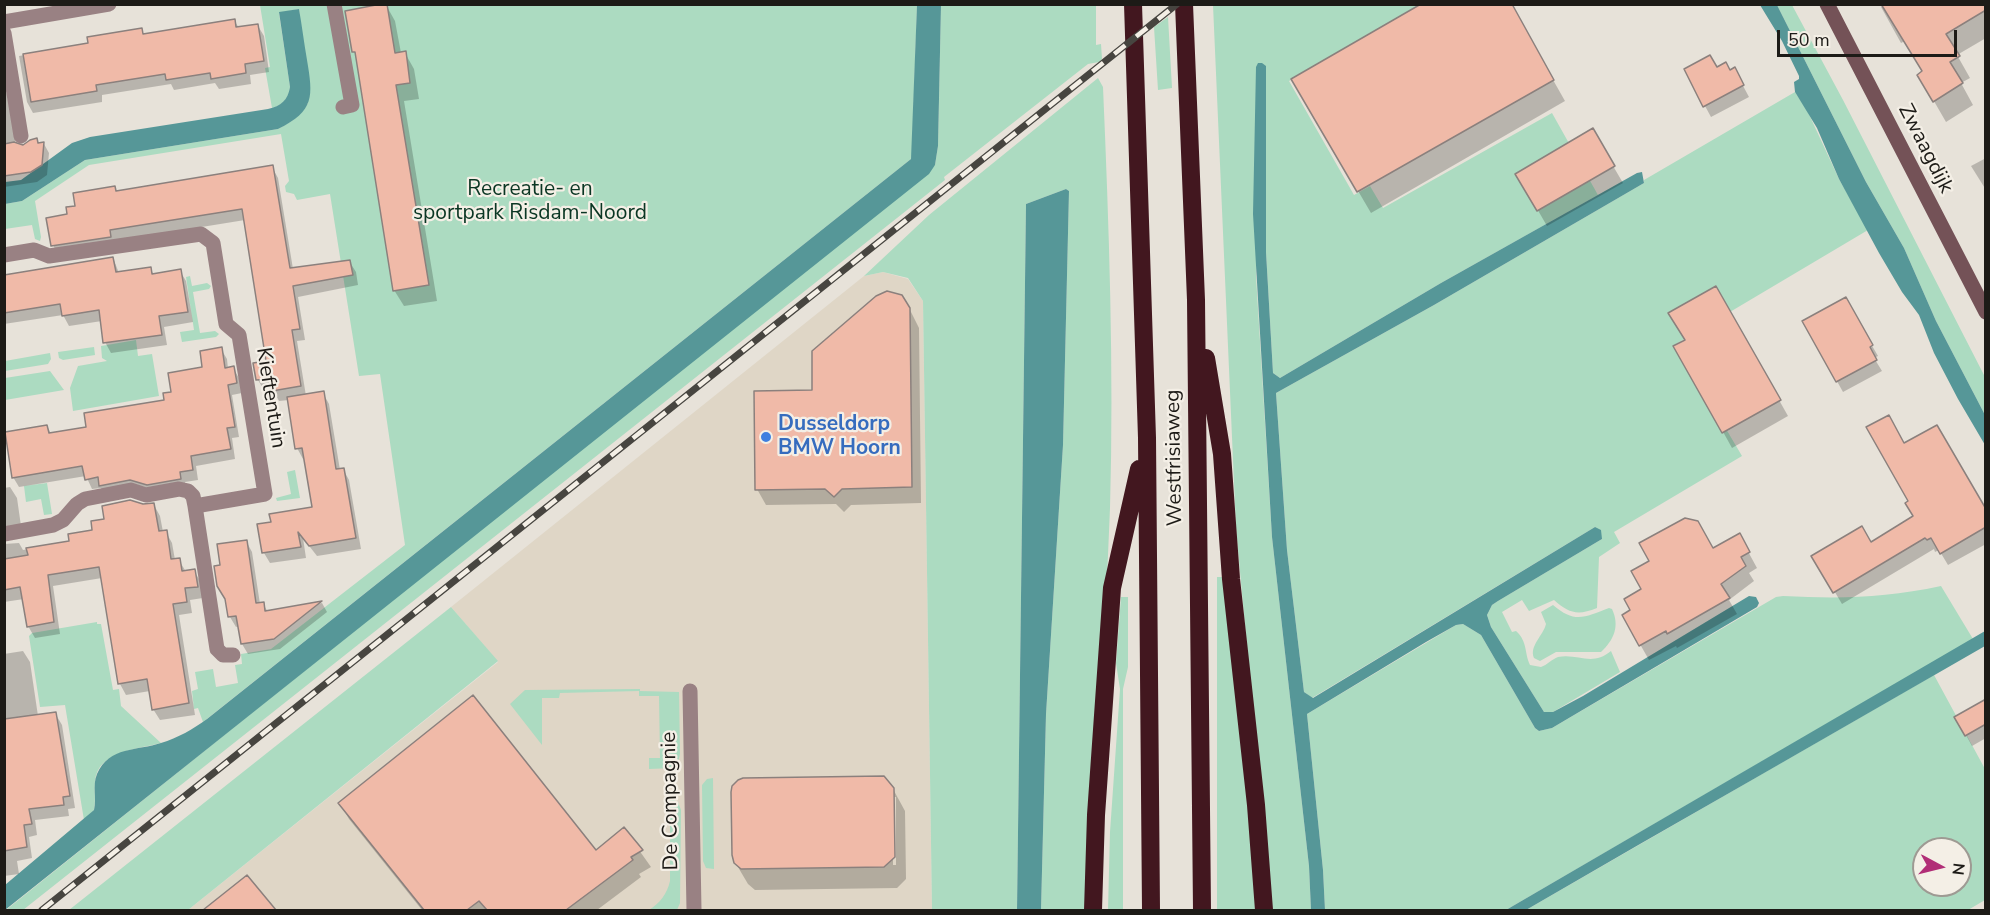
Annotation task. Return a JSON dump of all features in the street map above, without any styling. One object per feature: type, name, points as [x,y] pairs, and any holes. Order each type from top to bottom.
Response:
[{"type":"highway","name":"Westfrisiaweg","points":[[1133,4],[1147,438],[1150,910]]},
{"type":"highway","name":"Westfrisiaweg","points":[[1184,4],[1196,300],[1203,910]]},
{"type":"highway","points":[[1196,300],[1222,454],[1264,910]]},
{"type":"highway","points":[[1093,910],[1096,815],[1112,588],[1147,438]]},
{"type":"street","points":[[334,4],[352,105],[343,106]]},
{"type":"street","name":"Zwaagdijk","points":[[1827,4],[1986,312]]},
{"type":"street","points":[[4,22],[102,5]]},
{"type":"street","points":[[4,33],[21,136]]},
{"type":"street","name":"Kieftentuin","points":[[4,255],[34,250],[49,256],[201,234],[213,243],[226,324],[239,335],[265,494],[195,506]]},
{"type":"street","points":[[4,534],[53,525],[63,520],[77,504],[85,499],[131,490],[140,491],[146,495],[179,489],[188,491],[193,496],[195,506],[217,649],[223,655],[233,654]]},
{"type":"street","name":"De Compagnie","points":[[690,691],[694,910]]},
{"type":"shaded area","points":[[883,272],[908,279],[923,301],[932,910],[188,910],[498,662],[451,607],[864,276]]},
{"type":"green space","name":"Recreatie- en sportpark Risdam-Noord","points":[[260,5],[917,5],[912,154],[911,159],[203,722],[198,708],[194,709],[192,691],[198,689],[195,672],[213,669],[216,687],[238,683],[235,665],[242,664],[241,654],[271,649],[405,545],[380,374],[359,376],[330,194],[297,200],[294,194],[286,192],[285,186],[289,181],[281,134],[89,165],[35,201],[40,241],[35,239],[32,225],[5,229],[5,204],[22,201],[85,160],[278,129],[295,118],[308,103],[299,9],[279,13],[290,87],[285,100],[272,108],[265,68],[270,67]]},
{"type":"green space","points":[[941,5],[1096,5],[1096,45],[1101,44],[1102,59],[1099,62],[1088,64],[944,177],[945,180],[23,910],[6,910],[935,165],[938,146]]},
{"type":"green space","points":[[1213,5],[1423,5],[1289,81],[1354,195],[1370,186],[1383,208],[1552,113],[1598,195],[1441,283],[1280,378],[1273,373],[1266,252],[1266,66],[1256,276],[1272,537],[1309,866],[1311,910],[1271,910],[1236,528]]},
{"type":"green space","points":[[1777,5],[1792,5],[1985,377],[1985,415],[1936,321],[1904,248],[1866,182]]},
{"type":"green space","points":[[1168,17],[1172,88],[1158,90],[1154,27]]},
{"type":"green space","points":[[1098,78],[1103,87],[1107,192],[1111,455],[1105,609],[1086,910],[1041,910],[1046,714],[1063,445],[1069,191],[1066,189],[1026,204],[1017,910],[932,910],[923,301],[908,278],[883,272],[864,276],[929,215]]},
{"type":"green space","points":[[1795,92],[1807,110],[1839,179],[1868,230],[1676,344],[1742,456],[1614,532],[1620,543],[1599,557],[1597,608],[1574,612],[1554,600],[1529,611],[1522,600],[1502,612],[1512,632],[1516,631],[1520,635],[1530,665],[1541,667],[1558,657],[1565,656],[1598,658],[1611,651],[1620,672],[1553,712],[1544,712],[1491,627],[1487,615],[1492,605],[1498,601],[1602,539],[1595,527],[1312,698],[1304,692],[1287,550],[1276,393],[1434,305]]},
{"type":"green space","points":[[190,276],[192,286],[207,283],[211,286],[209,289],[193,292],[200,333],[215,331],[219,334],[216,337],[182,342],[180,332],[194,330],[186,277]]},
{"type":"green space","points":[[136,340],[138,356],[152,354],[159,396],[73,411],[70,388],[78,366],[107,361],[102,358],[101,346]]},
{"type":"green space","points":[[94,347],[95,355],[63,360],[59,358],[58,352]]},
{"type":"green space","points":[[50,353],[51,359],[48,364],[5,371],[5,361]]},
{"type":"green space","points":[[50,371],[64,390],[5,400],[5,378]]},
{"type":"green space","points":[[295,470],[300,498],[277,501],[276,498],[291,494],[287,472]]},
{"type":"green space","points":[[47,483],[52,514],[44,515],[41,499],[26,502],[24,486]]},
{"type":"green space","points":[[1217,577],[1225,577],[1243,745],[1256,910],[1217,910]]},
{"type":"green space","points":[[1941,586],[1973,639],[1506,910],[1325,910],[1307,714],[1456,625],[1463,624],[1481,635],[1535,728],[1539,731],[1552,728],[1776,597],[1863,597]]},
{"type":"green space","points":[[1121,597],[1128,597],[1128,667],[1123,689],[1123,910],[1108,910],[1110,832],[1120,689],[1116,663]]},
{"type":"green space","points":[[1553,605],[1574,617],[1612,609],[1615,627],[1609,643],[1601,652],[1556,652],[1540,661],[1534,658],[1533,649],[1546,624],[1541,612]]},
{"type":"green space","points":[[451,607],[498,661],[188,910],[69,910]]},
{"type":"green space","points":[[97,622],[101,624],[113,690],[119,689],[121,706],[161,743],[120,753],[103,763],[95,781],[94,810],[84,820],[65,705],[40,707],[29,636],[32,633]]},
{"type":"green space","points":[[1934,675],[1985,769],[1985,900],[1968,910],[1526,910]]},
{"type":"green space","points":[[640,689],[640,691],[679,692],[680,754],[674,768],[649,769],[649,758],[660,758],[659,696],[639,696],[639,691],[560,693],[559,698],[542,698],[542,745],[510,704],[525,690]]},
{"type":"green space","points":[[713,778],[714,869],[706,868],[703,861],[702,785],[707,779]]},
{"type":"green space","points":[[670,798],[678,802],[681,810],[680,903],[677,910],[649,910],[662,898],[670,881]]},
{"type":"water","points":[[917,5],[941,5],[938,146],[935,165],[929,174],[5,910],[5,885],[94,810],[97,774],[109,758],[125,751],[173,739],[207,719],[911,159]]},
{"type":"water","points":[[1760,5],[1777,5],[1866,182],[1904,248],[1936,321],[1985,415],[1985,445],[1934,353],[1919,315],[1902,292],[1879,253],[1839,179],[1817,128],[1795,92],[1794,82],[1799,79],[1799,76],[1782,41]]},
{"type":"water","points":[[299,9],[310,93],[305,109],[290,122],[278,129],[85,160],[22,201],[5,204],[5,182],[21,180],[72,143],[90,137],[277,106],[286,99],[290,87],[279,12]]},
{"type":"water","points":[[1258,63],[1266,66],[1266,252],[1273,373],[1280,378],[1441,283],[1637,173],[1642,172],[1644,183],[1434,305],[1276,393],[1287,550],[1304,692],[1313,698],[1595,527],[1601,530],[1602,539],[1498,601],[1492,605],[1487,615],[1491,627],[1544,712],[1553,712],[1583,696],[1749,596],[1756,597],[1759,603],[1757,607],[1552,728],[1539,731],[1535,728],[1481,635],[1463,624],[1456,625],[1426,642],[1307,714],[1325,910],[1311,910],[1309,866],[1272,537],[1253,214],[1256,67]]},
{"type":"water","points":[[1066,189],[1069,191],[1063,445],[1046,714],[1041,910],[1017,910],[1026,204]]},
{"type":"water","points":[[1985,631],[1985,646],[1526,910],[1506,910]]},
{"type":"building","points":[[387,4],[395,53],[406,51],[410,83],[396,85],[429,285],[393,291],[355,52],[352,52],[345,11]]},
{"type":"building","points":[[1421,4],[1512,4],[1554,80],[1357,192],[1291,79]]},
{"type":"building","points":[[1881,4],[1986,4],[1986,10],[1946,34],[1960,56],[1950,62],[1963,83],[1933,102],[1917,75],[1922,71]]},
{"type":"building","points":[[235,19],[236,27],[258,24],[264,61],[245,64],[246,73],[211,79],[210,73],[166,80],[165,74],[96,85],[97,91],[31,102],[23,54],[88,43],[87,37],[142,28],[143,34]]},
{"type":"building","points":[[1710,55],[1717,67],[1726,62],[1730,70],[1735,67],[1744,85],[1703,107],[1684,69]]},
{"type":"building","points":[[1593,128],[1615,166],[1537,211],[1515,174]]},
{"type":"building","points":[[37,138],[38,143],[44,142],[42,165],[31,172],[4,176],[4,144],[14,142],[23,145]]},
{"type":"building","points":[[273,165],[290,268],[350,260],[353,275],[293,286],[300,329],[292,330],[301,386],[272,391],[269,379],[256,380],[253,363],[266,361],[242,209],[110,230],[111,237],[51,246],[46,218],[67,214],[66,207],[75,206],[73,193],[115,186],[116,191]]},
{"type":"building","points":[[113,257],[116,272],[151,267],[152,274],[181,269],[188,312],[159,316],[162,335],[103,343],[99,310],[62,316],[60,304],[4,313],[4,275]]},
{"type":"building","points":[[1716,286],[1781,400],[1722,433],[1673,346],[1685,340],[1668,313]]},
{"type":"building","points":[[887,291],[902,295],[910,308],[912,487],[842,489],[834,497],[825,489],[755,490],[754,391],[812,390],[812,351],[876,296]]},
{"type":"building","points":[[1846,297],[1873,345],[1870,347],[1877,360],[1836,382],[1802,321]]},
{"type":"building","points":[[222,347],[225,368],[234,366],[237,383],[228,385],[235,427],[227,428],[231,449],[191,456],[193,470],[180,472],[181,479],[147,485],[130,480],[99,486],[98,477],[85,480],[82,466],[12,478],[5,432],[47,425],[49,433],[86,427],[84,413],[164,400],[163,393],[171,392],[168,373],[202,367],[200,351]]},
{"type":"building","points":[[324,391],[336,469],[344,468],[356,538],[309,546],[298,532],[301,547],[262,553],[257,524],[271,522],[269,514],[312,507],[302,448],[295,449],[287,397]]},
{"type":"building","points":[[1889,415],[1904,443],[1937,425],[1986,509],[1986,527],[1940,554],[1931,538],[1927,540],[1925,538],[1833,593],[1811,556],[1862,526],[1871,542],[1913,516],[1905,503],[1908,501],[1866,427]]},
{"type":"building","points":[[130,500],[143,504],[154,503],[159,531],[167,530],[171,559],[180,558],[182,571],[195,569],[198,587],[185,588],[187,602],[173,604],[189,703],[152,710],[147,679],[118,684],[99,567],[48,575],[54,622],[27,627],[20,587],[4,590],[4,559],[28,555],[26,548],[69,541],[68,534],[92,530],[91,521],[104,519],[102,506]]},
{"type":"building","points":[[1685,518],[1698,521],[1713,548],[1740,533],[1750,552],[1741,557],[1746,566],[1721,584],[1730,598],[1667,634],[1666,631],[1639,646],[1622,615],[1630,610],[1624,599],[1641,589],[1631,571],[1649,561],[1639,543]]},
{"type":"building","points":[[247,540],[256,603],[264,602],[265,611],[322,601],[274,639],[241,644],[236,616],[228,617],[225,599],[217,586],[214,566],[220,565],[217,544]]},
{"type":"building","points":[[473,695],[596,850],[624,827],[643,850],[631,857],[633,860],[566,910],[487,910],[479,901],[467,910],[424,910],[338,803]]},
{"type":"building","points":[[1986,699],[1986,724],[1965,736],[1954,717]]},
{"type":"building","points":[[56,712],[70,796],[63,797],[64,805],[29,809],[32,824],[24,825],[27,847],[4,851],[4,719]]},
{"type":"building","points":[[884,776],[894,788],[895,857],[884,867],[741,869],[734,863],[731,792],[732,786],[738,780],[743,778]]},
{"type":"building","points":[[247,875],[276,910],[203,910]]},
{"type":"railway","points":[[42,910],[1177,4]]},
{"type":"place","name":"Dusseldorp BMW Hoorn","points":[[766,437]]}]
